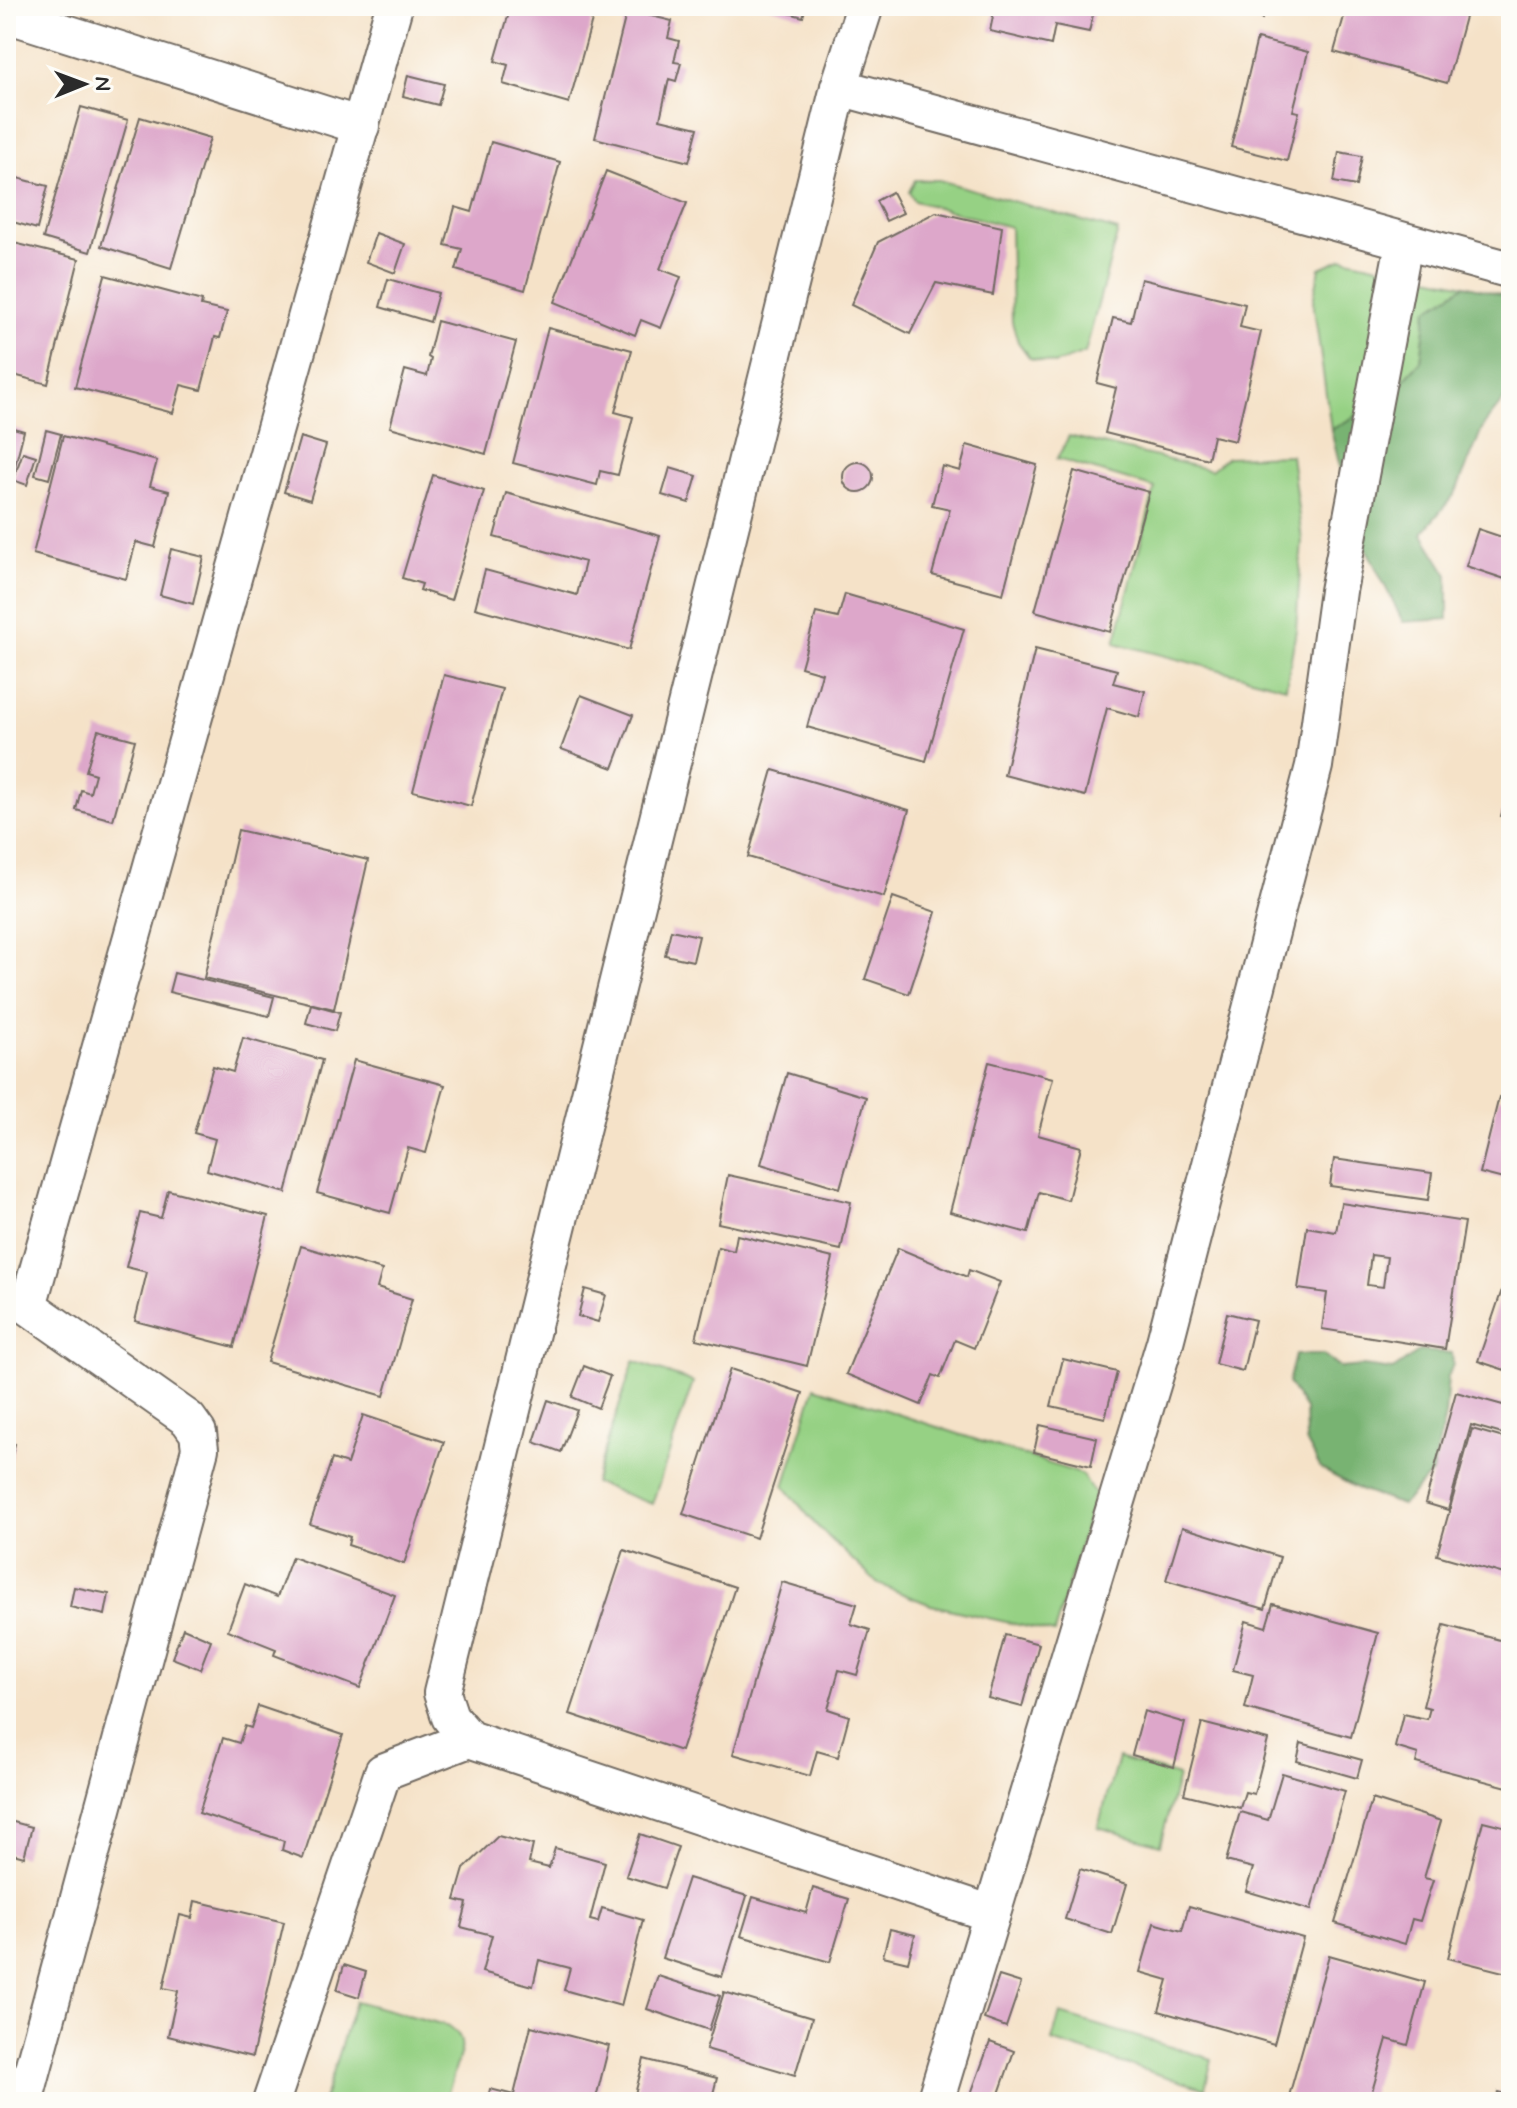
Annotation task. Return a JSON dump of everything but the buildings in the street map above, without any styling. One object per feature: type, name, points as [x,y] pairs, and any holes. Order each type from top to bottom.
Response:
[{"type":"street","points":[[24,2102],[200,1449],[198,1433],[188,1419],[17,1313],[394,6]]},
{"type":"street","points":[[865,6],[839,87],[442,1693],[450,1717],[469,1739],[992,1914]]},
{"type":"street","points":[[6,14],[361,126]]},
{"type":"street","points":[[839,87],[1511,270]]},
{"type":"street","points":[[935,2102],[1165,1342],[1314,766],[1338,591],[1404,243]]},
{"type":"street","points":[[271,2102],[383,1772],[469,1739]]},
{"type":"green space","points":[[915,180],[939,180],[1118,231],[1085,353],[1054,364],[1030,358],[1018,342],[1012,322],[1010,227],[914,201],[909,192]]},
{"type":"green space","points":[[1343,258],[1465,285],[1427,310],[1421,361],[1387,398],[1331,430],[1313,301],[1320,268]]},
{"type":"green space","points":[[1465,285],[1511,297],[1511,401],[1507,396],[1484,425],[1455,494],[1422,533],[1448,575],[1448,619],[1403,622],[1353,522],[1331,430],[1387,398],[1421,361],[1427,310]]},
{"type":"green space","points":[[1069,436],[1211,470],[1227,457],[1291,455],[1302,540],[1296,630],[1286,687],[1115,643],[1155,488],[1057,459]]},
{"type":"green space","points":[[1420,1351],[1452,1353],[1453,1364],[1448,1377],[1445,1416],[1432,1473],[1402,1505],[1362,1491],[1321,1469],[1306,1441],[1305,1409],[1288,1383],[1295,1355],[1323,1355],[1340,1368],[1363,1366],[1393,1370]]},
{"type":"green space","points":[[634,1361],[693,1382],[652,1504],[594,1483]]},
{"type":"green space","points":[[815,1387],[1081,1474],[1095,1494],[1054,1633],[931,1605],[878,1584],[815,1524],[784,1486]]},
{"type":"green space","points":[[1118,1758],[1178,1776],[1160,1845],[1098,1827]]},
{"type":"green space","points":[[355,2001],[449,2026],[457,2034],[461,2051],[445,2102],[323,2102]]},
{"type":"green space","points":[[1060,2014],[1212,2059],[1205,2089],[1052,2041]]}]
